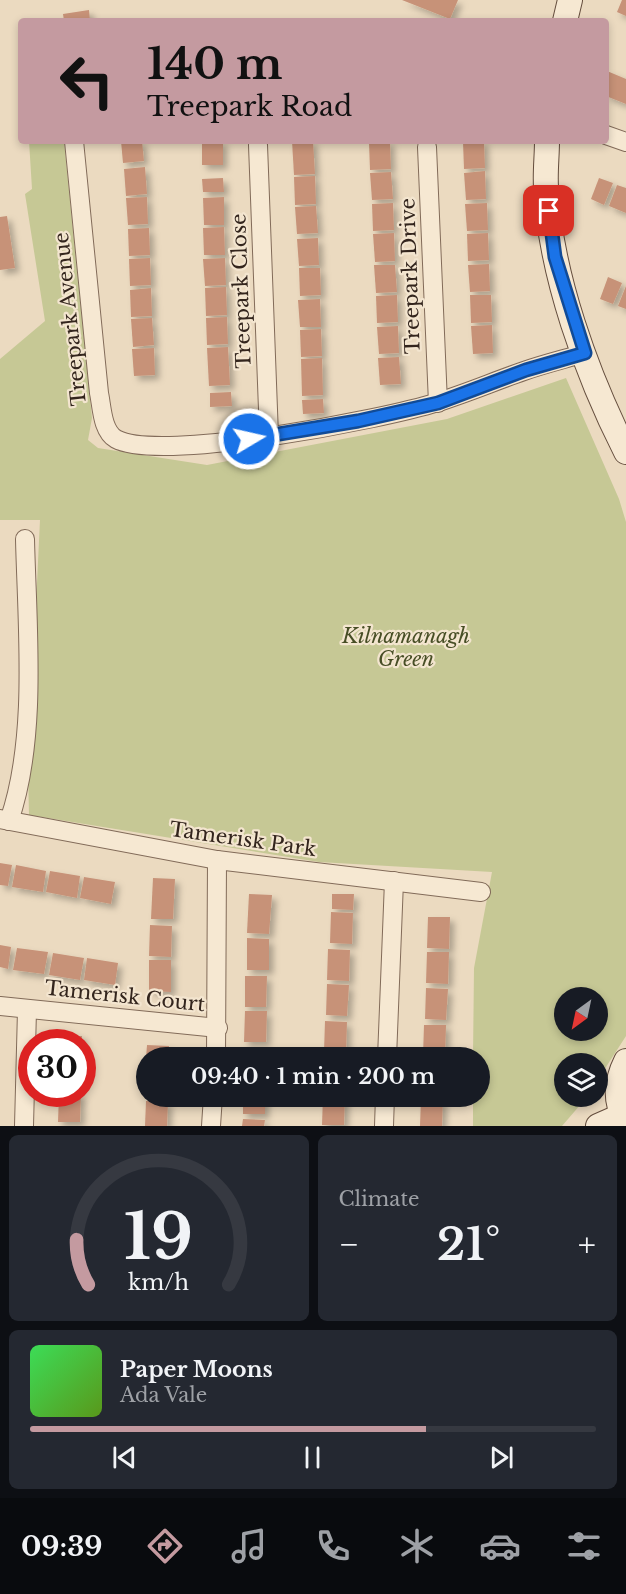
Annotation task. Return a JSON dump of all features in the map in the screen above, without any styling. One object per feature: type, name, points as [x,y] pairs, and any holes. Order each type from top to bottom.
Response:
[{"type":"street","points":[[566,18],[570,0]]},
{"type":"street","points":[[609,136],[626,142]]},
{"type":"street","name":"Treepark Avenue","points":[[74,144],[99,393],[107,428],[115,438],[136,445],[209,445],[358,421],[438,403],[526,370],[585,353]]},
{"type":"street","points":[[547,144],[546,188],[555,257],[585,353],[626,452]]},
{"type":"street","name":"Treepark Close","points":[[258,145],[269,436]]},
{"type":"street","name":"Treepark Drive","points":[[427,147],[438,403]]},
{"type":"street","points":[[5,820],[15,802],[28,717],[25,539]]},
{"type":"street","name":"Tamerisk Park","points":[[5,820],[217,860],[481,892]]},
{"type":"street","points":[[217,860],[217,1047]]},
{"type":"street","points":[[387,1047],[394,881]]},
{"type":"street","name":"Tamerisk Court","points":[[0,1006],[218,1028]]},
{"type":"street","name":"Tamerisk Court","points":[[24,1126],[27,1010]]},
{"type":"street","points":[[598,1126],[624,1118],[617,1090],[620,1074],[626,1061]]},
{"type":"street","points":[[211,1126],[212,1107]]},
{"type":"street","points":[[384,1126],[385,1107]]},
{"type":"green space","name":"Kilnamanagh Green","points":[[29,144],[64,144],[92,418],[88,440],[98,448],[207,465],[447,419],[566,378],[619,499],[626,522],[626,1036],[608,1064],[608,1053],[554,1053],[554,1107],[578,1107],[562,1126],[473,1126],[473,1107],[490,1107],[490,1047],[473,1047],[474,968],[492,872],[319,862],[29,815],[28,771],[40,520],[0,520],[0,359],[45,321],[25,194],[32,189]]},
{"type":"building","points":[[402,0],[458,0],[450,18]]},
{"type":"building","points":[[622,0],[626,0],[626,16],[617,12]]},
{"type":"building","points":[[89,10],[90,18],[64,18],[63,14]]},
{"type":"building","points":[[609,72],[626,79],[626,104],[609,97]]},
{"type":"building","points":[[121,144],[142,144],[144,161],[123,163]]},
{"type":"building","points":[[202,144],[223,144],[223,165],[202,165]]},
{"type":"building","points":[[292,144],[313,144],[315,174],[294,175]]},
{"type":"building","points":[[369,144],[390,144],[391,169],[370,170]]},
{"type":"building","points":[[463,144],[484,144],[485,168],[464,169]]},
{"type":"building","points":[[145,167],[147,194],[126,196],[124,169]]},
{"type":"building","points":[[485,171],[486,199],[466,200],[464,173]]},
{"type":"building","points":[[391,172],[393,199],[372,200],[370,173]]},
{"type":"building","points":[[315,176],[316,204],[295,205],[294,177]]},
{"type":"building","points":[[223,178],[224,192],[203,192],[202,179]]},
{"type":"building","points":[[599,178],[613,183],[604,205],[591,199]]},
{"type":"building","points":[[617,185],[626,188],[626,213],[609,206]]},
{"type":"building","points":[[147,197],[148,224],[128,225],[126,198]]},
{"type":"building","points":[[224,197],[224,225],[204,225],[203,198]]},
{"type":"building","points":[[393,203],[394,230],[373,231],[372,204]]},
{"type":"building","points":[[487,203],[488,230],[467,231],[465,204]]},
{"type":"building","points":[[316,206],[318,233],[297,234],[295,207]]},
{"type":"building","points":[[7,216],[15,268],[0,270],[0,217]]},
{"type":"building","points":[[224,227],[225,255],[204,255],[203,228]]},
{"type":"building","points":[[149,228],[150,255],[129,256],[128,229]]},
{"type":"building","points":[[394,233],[395,261],[375,262],[373,234]]},
{"type":"building","points":[[488,233],[489,260],[468,261],[467,234]]},
{"type":"building","points":[[318,238],[319,265],[299,266],[297,239]]},
{"type":"building","points":[[150,258],[151,285],[130,286],[129,259]]},
{"type":"building","points":[[225,258],[226,285],[205,286],[203,259]]},
{"type":"building","points":[[489,264],[490,291],[470,292],[468,265]]},
{"type":"building","points":[[374,265],[395,265],[397,292],[376,293]]},
{"type":"building","points":[[299,268],[320,268],[321,295],[300,296]]},
{"type":"building","points":[[608,277],[622,283],[613,304],[600,299]]},
{"type":"building","points":[[626,286],[626,309],[618,306]]},
{"type":"building","points":[[226,287],[227,315],[206,316],[205,288]]},
{"type":"building","points":[[151,288],[152,316],[131,317],[130,290]]},
{"type":"building","points":[[397,295],[398,322],[377,323],[376,296]]},
{"type":"building","points":[[470,295],[491,295],[492,322],[471,323]]},
{"type":"building","points":[[320,299],[321,327],[300,327],[298,300]]},
{"type":"building","points":[[227,317],[228,344],[207,345],[206,318]]},
{"type":"building","points":[[152,318],[154,345],[133,347],[131,319]]},
{"type":"building","points":[[492,325],[493,353],[473,354],[471,326]]},
{"type":"building","points":[[398,326],[399,353],[379,354],[377,327]]},
{"type":"building","points":[[321,329],[322,356],[301,357],[300,330]]},
{"type":"building","points":[[228,347],[230,385],[209,386],[207,348]]},
{"type":"building","points":[[154,348],[155,375],[134,376],[132,349]]},
{"type":"building","points":[[399,357],[401,384],[380,385],[378,358]]},
{"type":"building","points":[[322,358],[323,395],[302,396],[301,359]]},
{"type":"building","points":[[231,392],[232,406],[210,407],[210,393]]},
{"type":"building","points":[[323,399],[324,413],[303,414],[302,400]]},
{"type":"building","points":[[0,863],[12,865],[8,886],[0,885]]},
{"type":"building","points":[[16,865],[46,871],[43,892],[12,887]]},
{"type":"building","points":[[50,871],[80,876],[77,898],[46,892]]},
{"type":"building","points":[[84,877],[115,882],[111,904],[80,898]]},
{"type":"building","points":[[153,878],[175,879],[173,919],[151,919]]},
{"type":"building","points":[[249,894],[272,895],[269,934],[247,933]]},
{"type":"building","points":[[332,894],[354,894],[353,910],[332,909]]},
{"type":"building","points":[[331,912],[353,913],[352,944],[330,943]]},
{"type":"building","points":[[428,917],[450,917],[449,949],[427,948]]},
{"type":"building","points":[[150,925],[172,926],[171,957],[149,956]]},
{"type":"building","points":[[247,938],[269,939],[269,970],[247,970]]},
{"type":"building","points":[[0,945],[11,947],[8,969],[0,967]]},
{"type":"building","points":[[17,948],[48,952],[44,974],[13,970]]},
{"type":"building","points":[[328,949],[350,950],[349,981],[327,980]]},
{"type":"building","points":[[427,952],[449,952],[448,984],[426,983]]},
{"type":"building","points":[[53,953],[84,958],[80,980],[49,975]]},
{"type":"building","points":[[87,958],[118,963],[115,985],[84,980]]},
{"type":"building","points":[[149,960],[171,960],[171,992],[149,991]]},
{"type":"building","points":[[245,976],[267,976],[266,1007],[245,1007]]},
{"type":"building","points":[[327,984],[349,985],[347,1016],[326,1015]]},
{"type":"building","points":[[426,988],[448,989],[446,1020],[425,1019]]},
{"type":"building","points":[[245,1011],[267,1011],[266,1042],[244,1042]]},
{"type":"building","points":[[325,1021],[347,1022],[346,1047],[324,1047]]},
{"type":"building","points":[[424,1025],[446,1025],[445,1047],[423,1047]]},
{"type":"building","points":[[147,1045],[169,1046],[169,1047],[147,1047]]},
{"type":"building","points":[[59,1107],[81,1107],[80,1122],[58,1122]]},
{"type":"building","points":[[146,1107],[168,1107],[167,1126],[145,1126]]},
{"type":"building","points":[[243,1107],[265,1107],[265,1114],[243,1114]]},
{"type":"building","points":[[323,1107],[345,1107],[344,1125],[322,1125]]},
{"type":"building","points":[[421,1107],[443,1107],[442,1126],[420,1126]]},
{"type":"building","points":[[243,1119],[265,1120],[264,1126],[242,1126]]},
{"type":"route","points":[[249,439],[358,421],[438,403],[526,370],[585,353],[555,257],[549,211]]}]
